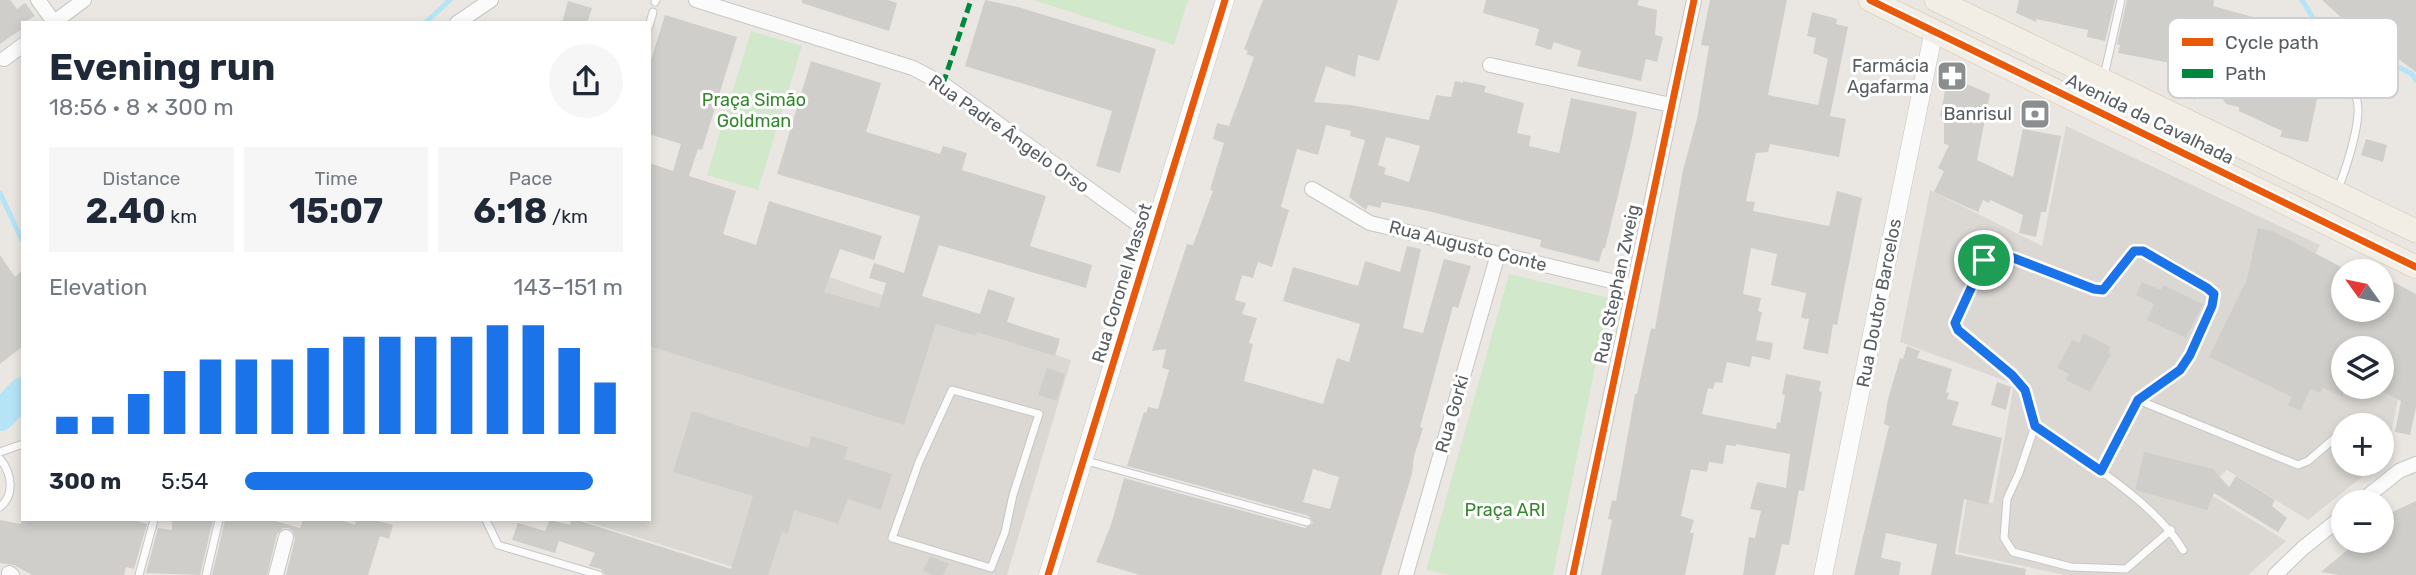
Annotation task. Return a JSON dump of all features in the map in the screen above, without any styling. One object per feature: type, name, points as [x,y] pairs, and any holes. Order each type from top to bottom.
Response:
[{"type":"main road","name":"Avenida da Cavalhada","points":[[1870,0],[2416,267]]},
{"type":"main road","name":"Avenida da Cavalhada","points":[[1936,0],[2416,231]]},
{"type":"main road","points":[[1934,30],[1948,22],[2013,38]]},
{"type":"street","points":[[38,0],[53,21]]},
{"type":"street","points":[[55,21],[85,0]]},
{"type":"street","name":"Rua Padre Ângelo Orso","points":[[696,0],[913,68],[943,84],[1153,235]]},
{"type":"street","name":"Rua Coronel Massot","points":[[1048,575],[1225,0]]},
{"type":"street","name":"Rua Stephan Zweig","points":[[1573,575],[1694,0]]},
{"type":"street","points":[[460,21],[487,2]]},
{"type":"street","name":"Rua Doutor Barcelos","points":[[1823,575],[1934,30]]},
{"type":"street","points":[[4,59],[21,46]]},
{"type":"street","points":[[1490,65],[1671,105]]},
{"type":"street","name":"Rua Augusto Conte","points":[[1312,189],[1370,223],[1632,286]]},
{"type":"street","name":"Rua Gorki","points":[[1406,575],[1498,254]]},
{"type":"street","points":[[2375,490],[2399,471],[2416,464]]},
{"type":"street","points":[[2275,575],[2331,526]]},
{"type":"street","points":[[276,575],[286,537]]},
{"type":"lane","points":[[2104,80],[2121,0]]},
{"type":"lane","points":[[650,21],[653,12]]},
{"type":"lane","points":[[2336,193],[2348,165],[2360,106],[2356,98]]},
{"type":"lane","points":[[2101,471],[2138,400],[2180,370],[2185,363],[2212,306],[2214,294],[2181,271],[2143,251],[2134,251],[2112,283],[2103,290],[2094,289],[1998,252],[1990,253],[1984,260],[1955,323],[1958,330],[2012,375],[2025,390],[2035,426],[2007,499],[2004,538],[2013,552],[2071,567],[2126,569],[2171,530]]},
{"type":"lane","points":[[952,390],[1039,414],[992,568],[892,538],[929,438],[952,390]]},
{"type":"lane","points":[[2138,400],[2298,465],[2308,461],[2331,441]]},
{"type":"lane","points":[[2035,426],[2101,471],[2171,530],[2183,550]]},
{"type":"lane","points":[[0,452],[21,445]]},
{"type":"lane","points":[[0,459],[6,467],[11,486],[7,501],[0,507]]},
{"type":"lane","points":[[1082,460],[1307,522]]},
{"type":"lane","points":[[139,575],[154,521]]},
{"type":"lane","points":[[206,575],[219,521]]},
{"type":"lane","points":[[486,521],[498,545],[599,575]]},
{"type":"shaded area","points":[[2066,126],[2320,245],[2280,324],[2331,350],[2331,399],[2394,399],[2394,381],[2401,384],[2394,419],[2394,413],[2331,413],[2331,476],[2363,476],[2346,490],[2331,490],[2331,502],[2308,520],[2227,470],[2205,491],[2286,541],[2248,575],[2065,575],[1958,552],[1967,498],[1993,503],[2014,384],[1900,342],[1930,190],[2042,246]]},
{"type":"shaded area","points":[[651,216],[1071,360],[1007,575],[759,575],[585,521],[651,521]]},
{"type":"green space","points":[[1033,0],[1188,0],[1174,45]]},
{"type":"green space","name":"Praça Simão Goldman","points":[[751,31],[802,46],[758,190],[707,175]]},
{"type":"green space","name":"Praça ARI","points":[[1509,274],[1609,298],[1553,575],[1449,575],[1426,570]]},
{"type":"building","points":[[0,0],[10,0],[17,9],[25,3],[35,16],[21,21],[21,29],[0,44]]},
{"type":"building","points":[[802,0],[888,0],[897,3],[889,31],[802,3]]},
{"type":"building","points":[[985,0],[1018,7],[1156,49],[1120,173],[1096,166],[1112,111],[965,66]]},
{"type":"building","points":[[1263,0],[1398,0],[1379,61],[1358,55],[1355,77],[1326,66],[1314,102],[1351,105],[1429,120],[1436,95],[1451,97],[1455,81],[1463,81],[1486,86],[1484,92],[1524,103],[1517,133],[1531,136],[1529,146],[1559,153],[1571,98],[1637,112],[1605,248],[1599,262],[1540,247],[1541,240],[1428,211],[1382,202],[1380,208],[1368,205],[1366,210],[1349,197],[1365,140],[1350,136],[1351,131],[1326,125],[1318,155],[1297,149],[1281,207],[1289,210],[1272,267],[1258,262],[1253,278],[1242,275],[1235,300],[1246,303],[1242,314],[1257,318],[1249,343],[1253,344],[1244,381],[1323,404],[1337,358],[1349,362],[1360,324],[1283,301],[1293,267],[1358,286],[1365,261],[1400,272],[1407,246],[1421,249],[1403,328],[1423,333],[1444,259],[1471,266],[1458,308],[1453,306],[1420,427],[1423,428],[1414,456],[1412,474],[1381,575],[1140,575],[1096,562],[1111,525],[1124,478],[1305,528],[1313,523],[1309,516],[1127,466],[1144,412],[1146,413],[1148,407],[1158,409],[1169,370],[1162,368],[1166,349],[1152,351],[1187,244],[1193,245],[1213,191],[1210,190],[1224,143],[1213,139],[1217,123],[1229,126],[1254,57],[1246,54],[1248,51],[1244,49]],"holes":[[[1386,137],[1420,146],[1409,182],[1384,174],[1386,168],[1378,165]],[[1313,469],[1339,477],[1330,509],[1303,502]]]},
{"type":"building","points":[[1486,0],[1639,0],[1637,5],[1657,10],[1655,35],[1663,37],[1657,62],[1646,59],[1641,81],[1577,66],[1581,51],[1554,42],[1551,50],[1535,45],[1539,29],[1483,13]]},
{"type":"building","points":[[1710,0],[1787,0],[1768,95],[1818,105],[1828,59],[1813,53],[1816,38],[1807,36],[1812,12],[1837,19],[1836,24],[1848,27],[1830,116],[1846,119],[1839,157],[1770,144],[1768,152],[1756,153],[1746,201],[1755,202],[1753,211],[1829,226],[1837,191],[1862,198],[1837,325],[1833,324],[1828,354],[1803,349],[1809,319],[1801,318],[1806,293],[1771,285],[1777,254],[1751,248],[1743,294],[1761,298],[1758,311],[1762,312],[1756,340],[1773,343],[1770,360],[1752,356],[1750,367],[1727,362],[1722,383],[1715,382],[1713,389],[1708,388],[1702,414],[1776,429],[1777,422],[1780,423],[1786,374],[1821,381],[1819,391],[1822,392],[1804,491],[1799,490],[1789,545],[1782,544],[1775,575],[1743,575],[1749,537],[1755,538],[1761,511],[1750,509],[1757,482],[1786,488],[1790,454],[1736,444],[1726,445],[1723,464],[1709,462],[1707,472],[1691,469],[1681,516],[1694,520],[1685,575],[1601,575],[1612,520],[1608,519],[1612,500],[1616,501],[1635,394],[1651,328],[1655,329],[1683,170],[1697,119],[1709,46],[1701,45]]},
{"type":"building","points":[[2019,0],[2115,0],[2105,41],[2087,37],[2088,30],[2036,19],[2036,22],[2016,13]]},
{"type":"building","points":[[2127,0],[2214,0],[2213,6],[2257,18],[2168,18],[2168,62],[2118,53],[2120,45],[2117,44]]},
{"type":"building","points":[[2322,0],[2416,0],[2416,72],[2398,59],[2398,18],[2342,18]]},
{"type":"building","points":[[568,1],[592,8],[588,21],[563,21]]},
{"type":"building","points":[[665,15],[737,37],[702,150],[698,149],[689,176],[736,191],[723,234],[756,245],[769,201],[882,236],[874,260],[840,249],[824,292],[879,308],[886,283],[869,278],[874,263],[904,273],[920,216],[777,174],[811,61],[881,83],[866,132],[940,154],[943,146],[967,153],[962,170],[1046,196],[1030,246],[1092,265],[1086,288],[939,245],[922,296],[980,314],[988,289],[1015,298],[1007,322],[1060,339],[1055,356],[977,332],[976,336],[936,324],[904,425],[651,347],[651,164],[673,171],[681,144],[651,135],[651,60]]},
{"type":"building","points":[[1948,76],[1990,94],[1977,160],[2013,177],[2023,129],[2061,136],[2046,212],[2041,212],[2036,237],[2019,233],[2023,215],[1990,200],[1989,203],[1983,200],[1978,212],[1934,192],[1944,171],[1938,168],[1949,145],[1944,144],[1944,117],[1940,116]]},
{"type":"building","points":[[2222,98],[2317,98],[2308,142],[2280,137],[2282,131],[2239,111],[2239,107],[2226,104]]},
{"type":"building","points":[[2366,139],[2387,145],[2383,162],[2361,155]]},
{"type":"building","points":[[2258,228],[2273,231],[2331,262],[2331,322],[2394,322],[2394,282],[2416,294],[2416,407],[2410,435],[2395,432],[2401,401],[2394,397],[2394,336],[2331,336],[2331,392],[2323,388],[2320,393],[2311,389],[2300,411],[2288,405],[2292,397],[2209,357],[2247,279]]},
{"type":"building","points":[[0,255],[15,277],[21,271],[21,348],[0,364]]},
{"type":"building","points":[[2142,282],[2161,290],[2163,285],[2203,304],[2186,338],[2147,320],[2154,304],[2136,295]]},
{"type":"building","points":[[2084,333],[2111,347],[2108,352],[2111,354],[2090,392],[2066,380],[2069,374],[2057,368],[2072,340],[2079,343]]},
{"type":"building","points":[[1907,346],[1920,351],[1917,358],[1952,369],[1946,392],[1949,393],[1947,399],[1959,402],[1952,425],[2002,438],[1988,505],[1964,499],[1955,554],[2026,569],[2025,575],[1931,575],[1937,544],[1886,533],[1881,558],[1901,562],[1899,575],[1854,575],[1889,426],[1884,424],[1888,399],[1900,358],[1903,359]]},
{"type":"building","points":[[1047,368],[1065,374],[1057,401],[1038,395]]},
{"type":"building","points":[[1997,382],[2011,387],[2006,410],[1991,405]]},
{"type":"building","points":[[692,411],[808,448],[812,436],[848,447],[844,459],[892,474],[881,510],[848,499],[838,524],[794,510],[788,534],[782,532],[768,575],[605,575],[601,569],[589,566],[595,553],[559,541],[555,553],[512,540],[518,523],[545,531],[550,521],[570,525],[572,521],[580,521],[731,569],[753,496],[673,472]]},
{"type":"building","points":[[2144,452],[2213,469],[2229,487],[2236,476],[2275,500],[2272,506],[2287,518],[2278,532],[2214,493],[2207,510],[2135,490]]},
{"type":"building","points":[[2416,501],[2416,575],[2339,575],[2321,572],[2344,553],[2394,553],[2394,511]]},
{"type":"building","points":[[0,520],[21,524],[21,521],[136,521],[147,524],[134,569],[126,567],[124,575],[32,575],[14,565],[0,563]]},
{"type":"building","points":[[172,521],[213,521],[200,575],[146,573],[158,528],[172,530]]},
{"type":"building","points":[[225,521],[276,521],[300,528],[303,521],[343,521],[355,525],[356,521],[377,521],[393,525],[389,539],[380,536],[368,575],[286,575],[295,539],[293,531],[283,528],[277,534],[267,575],[212,575]]},
{"type":"building","points":[[930,556],[949,564],[943,575],[923,571]]},
{"type":"waterway","points":[[427,21],[450,0]]},
{"type":"waterway","points":[[2302,0],[2313,18]]},
{"type":"waterway","points":[[2398,67],[2412,74],[2416,80]]},
{"type":"waterway","points":[[0,193],[21,238]]},
{"type":"waterway","points":[[0,416],[21,394]]},
{"type":"marked path","points":[[943,84],[971,0]]},
{"type":"cycle path","points":[[1048,575],[1225,0]]},
{"type":"cycle path","points":[[1573,575],[1694,0]]},
{"type":"cycle path","points":[[1870,0],[2416,267]]},
{"type":"place","name":"Farmácia Agafarma","points":[[1952,76]]},
{"type":"place","name":"Banrisul","points":[[2035,114]]},
{"type":"route","points":[[2134,251],[2143,251],[2181,271],[2214,294],[2212,306],[2190,355],[2180,370],[2138,400],[2101,471],[2035,426],[2025,390],[2012,375],[1958,330],[1955,323],[1957,315],[1984,260],[1990,253],[1998,252],[2094,289],[2103,290],[2112,283],[2134,251]]}]
